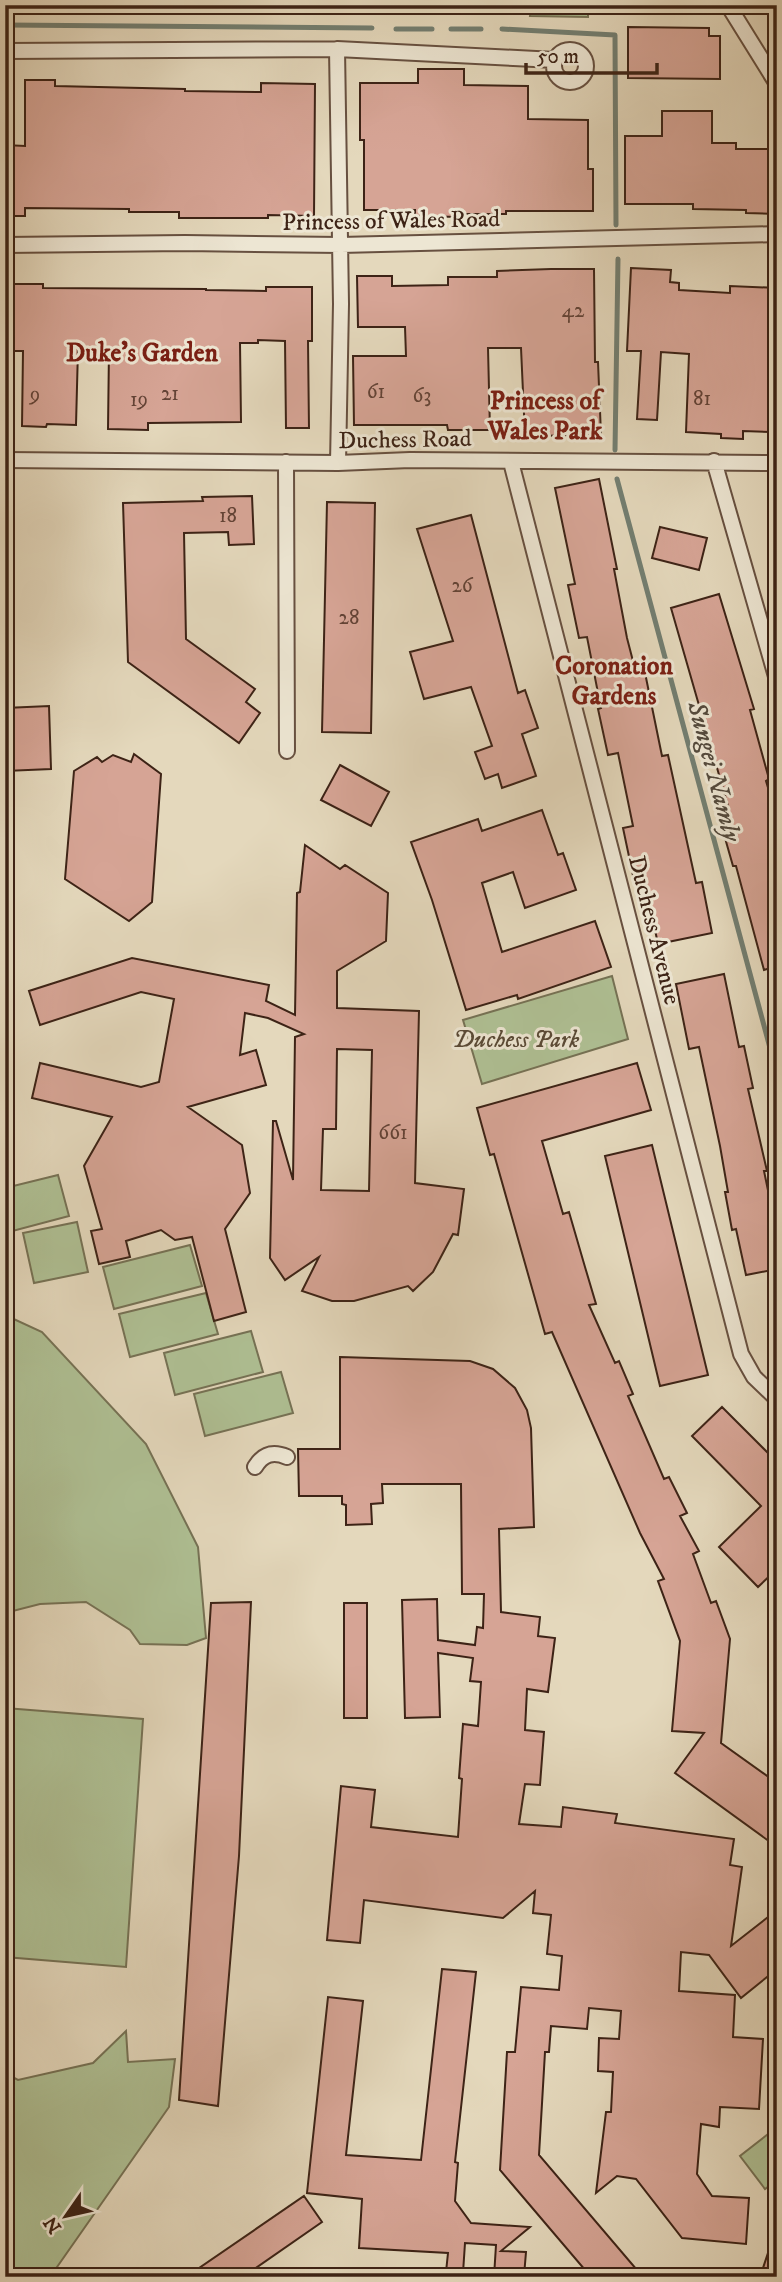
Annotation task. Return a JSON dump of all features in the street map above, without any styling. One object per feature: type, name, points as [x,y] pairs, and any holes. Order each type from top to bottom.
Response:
[{"type":"street","points":[[728,5],[777,85]]},
{"type":"street","points":[[337,49],[341,245],[338,463]]},
{"type":"street","points":[[5,51],[337,49],[555,60]]},
{"type":"street","name":"Princess of Wales Road","points":[[5,245],[341,245],[777,234]]},
{"type":"street","name":"Duchess Road","points":[[5,460],[777,463]]},
{"type":"street","points":[[714,461],[777,680]]},
{"type":"street","name":"Duchess Avenue","points":[[511,462],[741,1354],[754,1377],[777,1399]]},
{"type":"street","points":[[286,463],[287,751]]},
{"type":"street","points":[[255,1467],[260,1459],[268,1454],[278,1453],[287,1457]]},
{"type":"green space","points":[[531,8],[588,9],[588,17],[530,16]]},
{"type":"green space","name":"Duchess Park","points":[[612,976],[628,1039],[482,1084],[463,1020]]},
{"type":"green space","points":[[58,1175],[69,1216],[5,1233],[5,1188]]},
{"type":"green space","points":[[77,1222],[88,1272],[34,1283],[23,1233]]},
{"type":"green space","points":[[190,1245],[202,1286],[114,1309],[103,1267]]},
{"type":"green space","points":[[206,1293],[218,1334],[130,1357],[119,1314]]},
{"type":"green space","points":[[5,1315],[42,1332],[146,1444],[198,1547],[206,1638],[187,1645],[140,1644],[130,1630],[86,1602],[40,1604],[5,1613]]},
{"type":"green space","points":[[251,1331],[263,1372],[175,1395],[164,1353]]},
{"type":"green space","points":[[281,1372],[293,1413],[205,1436],[194,1394]]},
{"type":"green space","points":[[5,1708],[143,1719],[126,1967],[5,1957]]},
{"type":"green space","points":[[126,2031],[128,2062],[175,2059],[169,2107],[50,2277],[5,2277],[5,2073],[18,2080],[93,2063]]},
{"type":"green space","points":[[777,2127],[777,2180],[765,2189],[740,2156]]},
{"type":"building","points":[[628,27],[709,28],[709,36],[720,36],[720,79],[628,78]]},
{"type":"building","points":[[418,69],[464,69],[464,85],[528,86],[528,119],[588,120],[588,169],[593,169],[593,211],[506,211],[506,214],[460,214],[460,217],[415,216],[415,210],[364,210],[364,140],[360,140],[360,83],[418,83]]},
{"type":"building","points":[[25,80],[55,80],[55,86],[185,91],[261,92],[261,83],[315,84],[314,216],[179,218],[179,212],[25,208],[25,216],[5,216],[5,145],[25,146]]},
{"type":"building","points":[[662,111],[712,111],[712,143],[736,143],[736,149],[772,149],[772,159],[777,159],[777,214],[746,213],[746,210],[693,209],[693,204],[625,204],[625,136],[662,136]]},
{"type":"building","points":[[631,268],[671,270],[670,282],[679,283],[679,290],[730,293],[730,286],[777,288],[777,350],[774,350],[770,432],[743,431],[743,439],[721,438],[721,434],[686,432],[689,354],[661,352],[657,420],[637,419],[641,351],[627,351]]},
{"type":"building","points":[[594,269],[595,362],[598,362],[601,435],[525,436],[521,348],[488,348],[490,430],[448,430],[447,425],[354,425],[353,356],[406,356],[405,327],[358,327],[357,276],[392,276],[392,286],[448,285],[448,277],[497,277],[497,271]]},
{"type":"building","points":[[5,284],[43,284],[43,288],[266,291],[266,287],[312,287],[312,341],[308,341],[309,428],[286,428],[285,341],[258,340],[258,343],[240,343],[241,422],[148,423],[148,430],[108,429],[109,349],[78,349],[76,425],[22,426],[23,351],[5,351]]},
{"type":"building","points":[[599,479],[617,569],[614,569],[627,638],[634,665],[643,663],[662,756],[668,755],[696,883],[702,882],[712,933],[658,944],[645,883],[635,885],[623,828],[633,826],[618,753],[608,755],[587,637],[579,638],[568,585],[575,584],[555,488]]},
{"type":"building","points":[[252,496],[254,544],[229,545],[228,532],[184,533],[186,639],[255,689],[246,702],[260,713],[239,743],[128,662],[123,503],[203,501],[202,497]]},
{"type":"building","points":[[327,502],[375,503],[371,733],[322,732]]},
{"type":"building","points":[[471,515],[518,693],[525,690],[538,728],[522,734],[536,776],[502,788],[498,774],[485,779],[475,752],[492,746],[471,687],[424,699],[410,652],[453,641],[417,529]]},
{"type":"building","points":[[660,527],[707,538],[699,570],[652,558]]},
{"type":"building","points":[[719,594],[754,709],[750,710],[777,818],[777,966],[764,970],[736,866],[733,866],[725,838],[732,836],[724,808],[728,806],[671,608]]},
{"type":"building","points":[[49,706],[51,769],[5,771],[5,708]]},
{"type":"building","points":[[134,754],[161,774],[152,902],[129,921],[65,879],[74,771],[97,757],[102,762],[113,755],[131,762]]},
{"type":"building","points":[[340,765],[389,792],[371,826],[321,800]]},
{"type":"building","points":[[542,810],[558,855],[563,853],[576,890],[525,908],[513,872],[482,883],[502,952],[595,921],[611,967],[518,999],[517,995],[466,1010],[411,842],[478,819],[482,831]]},
{"type":"building","points":[[305,845],[340,869],[345,865],[388,893],[386,941],[337,971],[337,1008],[419,1011],[415,1183],[464,1189],[458,1235],[453,1234],[433,1272],[413,1291],[408,1286],[354,1301],[332,1301],[302,1291],[319,1257],[285,1280],[270,1258],[273,1121],[276,1121],[293,1180],[295,1037],[304,1034],[268,1018],[245,1013],[240,1055],[256,1050],[266,1085],[188,1107],[242,1145],[250,1193],[225,1229],[246,1312],[214,1321],[192,1237],[175,1240],[161,1230],[126,1241],[130,1257],[99,1264],[91,1231],[102,1229],[84,1166],[112,1117],[32,1098],[40,1063],[141,1087],[159,1082],[174,999],[141,992],[40,1025],[29,991],[132,958],[269,985],[266,1001],[295,1015],[297,893],[300,892]],"holes":[[[337,1049],[372,1050],[369,1191],[321,1190],[323,1129],[336,1129]]]},
{"type":"building","points":[[724,974],[739,1047],[744,1046],[753,1088],[748,1089],[767,1171],[764,1171],[777,1234],[777,1269],[746,1275],[736,1229],[732,1230],[720,1146],[699,1047],[689,1049],[676,984]]},
{"type":"building","points":[[637,1063],[651,1110],[542,1141],[563,1214],[569,1212],[596,1304],[589,1305],[615,1363],[619,1361],[633,1394],[628,1396],[664,1479],[669,1477],[687,1513],[680,1516],[699,1551],[693,1554],[711,1603],[716,1601],[730,1639],[721,1743],[777,1783],[777,1847],[675,1773],[704,1733],[672,1731],[680,1641],[658,1581],[664,1579],[640,1533],[552,1332],[545,1334],[494,1154],[490,1155],[477,1108]]},
{"type":"building","points":[[652,1145],[708,1375],[660,1386],[605,1156]]},
{"type":"building","points":[[340,1357],[470,1361],[493,1369],[515,1388],[527,1410],[531,1428],[534,1527],[499,1529],[501,1612],[540,1617],[538,1636],[555,1638],[548,1692],[527,1689],[525,1730],[544,1732],[540,1785],[525,1784],[519,1824],[561,1827],[563,1807],[617,1814],[615,1823],[734,1839],[730,1865],[742,1867],[731,1946],[777,1910],[777,1969],[741,1998],[709,1955],[681,1952],[679,1991],[735,1995],[733,2037],[763,2039],[759,2109],[720,2107],[719,2127],[701,2124],[697,2174],[712,2196],[749,2198],[746,2244],[682,2238],[636,2179],[617,2176],[596,2193],[606,2112],[611,2112],[613,2072],[598,2071],[599,2038],[619,2039],[621,2011],[589,2008],[587,2029],[551,2026],[549,2052],[545,2052],[539,2155],[643,2277],[591,2277],[500,2170],[507,2052],[515,2052],[521,1987],[559,1990],[562,1956],[547,1954],[551,1915],[533,1913],[535,1891],[503,1918],[364,1900],[360,1943],[327,1940],[341,1786],[375,1790],[371,1827],[458,1837],[463,1724],[478,1726],[481,1682],[470,1681],[473,1658],[438,1653],[440,1717],[405,1718],[402,1600],[437,1599],[438,1640],[475,1645],[477,1627],[483,1628],[484,1594],[462,1594],[461,1484],[382,1484],[383,1503],[371,1504],[372,1524],[346,1525],[346,1505],[342,1504],[342,1496],[299,1496],[298,1449],[340,1449]]},
{"type":"building","points":[[722,1407],[777,1462],[777,1569],[758,1587],[719,1547],[761,1506],[692,1436]]},
{"type":"building","points":[[251,1602],[239,1856],[218,2106],[179,2100],[211,1603]]},
{"type":"building","points":[[344,1603],[367,1603],[367,1718],[344,1718]]},
{"type":"building","points":[[442,1969],[476,1972],[455,2162],[458,2163],[455,2201],[471,2223],[530,2227],[501,2251],[526,2252],[524,2276],[494,2277],[496,2245],[465,2243],[463,2273],[446,2272],[448,2253],[359,2248],[362,2199],[307,2193],[328,1997],[363,2001],[346,2155],[421,2160]]},
{"type":"building","points":[[304,2196],[322,2222],[243,2277],[186,2277]]},
{"type":"building","points":[[774,2235],[777,2236],[777,2277],[760,2277]]},
{"type":"waterway","name":"Sungei Namly","points":[[5,25],[372,28]]},
{"type":"waterway","name":"Sungei Namly","points":[[396,29],[432,29]]},
{"type":"waterway","name":"Sungei Namly","points":[[451,29],[481,29]]},
{"type":"waterway","name":"Sungei Namly","points":[[502,29],[615,35],[616,225]]},
{"type":"waterway","name":"Sungei Namly","points":[[615,450],[618,259]]},
{"type":"waterway","name":"Sungei Namly","points":[[617,479],[777,1074]]},
{"type":"district","name":"Duke's Garden","points":[[142,352]]},
{"type":"district","name":"Princess of Wales Park","points":[[545,415]]},
{"type":"district","name":"Coronation Gardens","points":[[614,680]]}]
